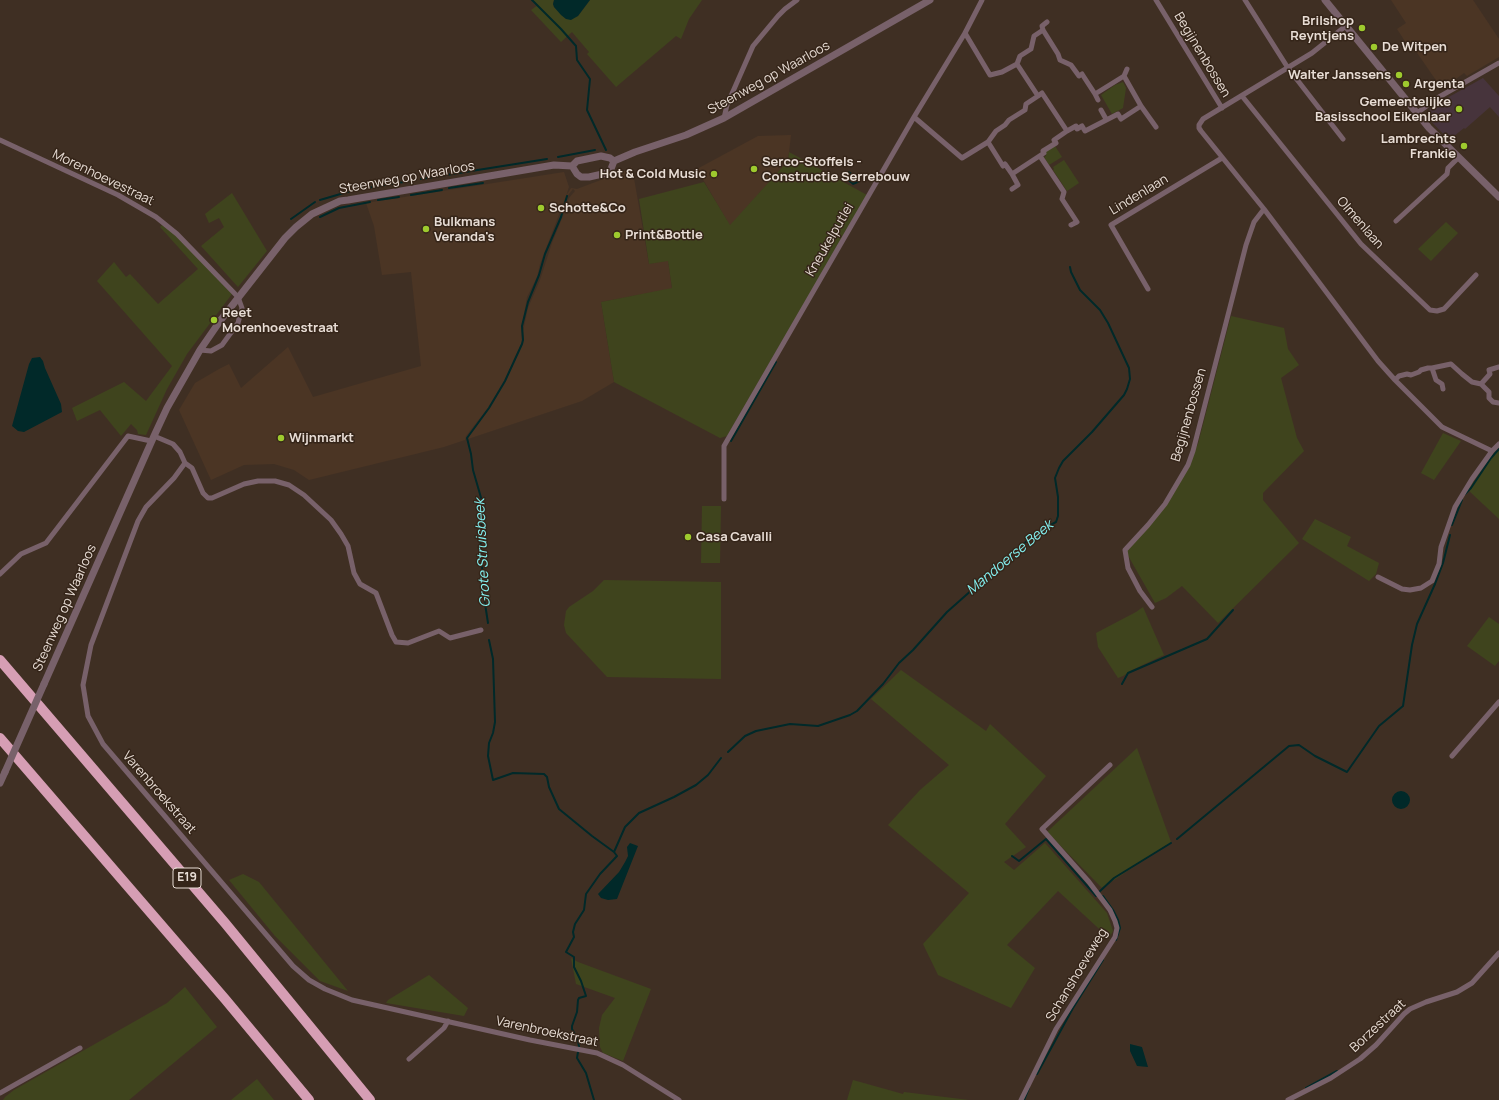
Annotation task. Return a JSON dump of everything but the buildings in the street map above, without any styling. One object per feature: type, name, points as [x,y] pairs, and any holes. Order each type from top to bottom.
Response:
[{"type":"highway","name":"E19","points":[[0,660],[225,923],[370,1100]]},
{"type":"highway","points":[[0,738],[225,999],[309,1100]]},
{"type":"street","points":[[724,118],[727,105],[753,46],[778,16],[797,0]]},
{"type":"street","name":"Steenweg op Waarloos","points":[[572,166],[581,177],[589,177],[607,173],[611,169],[614,161],[642,149],[686,135],[724,118],[930,0]]},
{"type":"street","name":"Kneukelputlei","points":[[724,499],[724,446],[914,117],[965,33],[982,0]]},
{"type":"street","name":"Begijnenbossen","points":[[1156,0],[1222,108],[1203,119],[1199,125],[1200,131],[1264,210],[1378,361],[1395,380],[1442,427],[1492,451]]},
{"type":"street","points":[[1245,0],[1288,68],[1343,139]]},
{"type":"street","points":[[1326,0],[1429,128],[1499,197]]},
{"type":"street","points":[[1047,22],[1042,26],[1043,30],[1058,54],[1060,60],[1071,65],[1079,76],[1082,74],[1098,100]]},
{"type":"street","points":[[1222,108],[1288,68],[1312,52],[1347,25]]},
{"type":"street","points":[[965,33],[990,75],[1002,72],[1017,64],[1020,56],[1031,49],[1034,36],[1043,30]]},
{"type":"street","points":[[1417,113],[1439,97],[1499,63]]},
{"type":"street","points":[[1017,64],[1038,96]]},
{"type":"street","points":[[1094,94],[1124,76],[1127,69]]},
{"type":"street","points":[[1124,76],[1141,106],[1156,127]]},
{"type":"street","points":[[914,117],[962,158],[988,142],[996,131],[1005,125],[1009,120],[1026,110],[1026,104],[1042,93],[1067,131]]},
{"type":"street","name":"Olmenlaan","points":[[1242,96],[1361,244],[1430,310],[1437,311],[1444,309],[1476,275]]},
{"type":"street","points":[[1012,174],[1044,153],[1043,151],[1056,143],[1054,140],[1076,126],[1077,128],[1082,126],[1085,131],[1118,114],[1121,119],[1141,106]]},
{"type":"street","points":[[1101,110],[1106,119]]},
{"type":"street","name":"Morenhoevestraat","points":[[0,140],[118,195],[156,217],[177,234],[238,297]]},
{"type":"street","points":[[988,142],[1003,166],[1005,164],[1018,184],[1012,189]]},
{"type":"street","name":"Steenweg op Waarloos","points":[[0,783],[152,438],[200,350],[238,297],[285,238],[312,214],[340,201],[554,165],[572,166],[577,161],[601,156],[610,158],[614,161]]},
{"type":"street","points":[[1040,156],[1064,192],[1062,199],[1077,222],[1071,225]]},
{"type":"street","name":"Lindenlaan","points":[[1148,289],[1110,225],[1222,158]]},
{"type":"street","points":[[1396,221],[1446,174],[1448,168],[1458,158]]},
{"type":"street","name":"Begijnenbossen","points":[[1152,607],[1140,591],[1128,568],[1125,550],[1165,504],[1188,465],[1193,451],[1246,245],[1254,222],[1264,210]]},
{"type":"street","points":[[200,350],[211,351],[222,345],[238,323],[242,308],[238,297]]},
{"type":"street","points":[[1395,380],[1399,376],[1407,374],[1411,375],[1428,368],[1451,364],[1472,382],[1481,384],[1489,392],[1489,398],[1493,402],[1499,403]]},
{"type":"street","points":[[1481,384],[1490,374],[1489,370],[1499,367]]},
{"type":"street","points":[[1432,368],[1436,380],[1442,384],[1443,389]]},
{"type":"street","points":[[0,574],[21,554],[46,543],[128,436],[152,438],[173,444],[180,452],[185,463],[192,468],[203,493],[208,498],[212,498],[244,484],[258,481],[275,481],[289,484],[304,495],[331,520],[341,534],[348,546],[354,573],[360,584],[376,593],[396,642],[408,643],[439,631],[450,638],[481,630]]},
{"type":"street","points":[[1378,577],[1402,590],[1421,588],[1432,581],[1439,564],[1441,547],[1455,507],[1472,479],[1492,451],[1499,444]]},
{"type":"street","name":"Varenbroekstraat","points":[[185,463],[174,478],[146,507],[135,528],[91,645],[83,685],[88,716],[102,744],[293,966],[309,980],[325,989],[352,1000],[448,1020],[530,1040],[597,1053],[623,1065],[679,1100]]},
{"type":"street","points":[[1452,756],[1499,702]]},
{"type":"street","name":"Schanshoeveweg","points":[[1021,1100],[1056,1029],[1114,937],[1117,928],[1113,915],[1098,894],[1042,829],[1110,765]]},
{"type":"street","name":"Borzestraat","points":[[1288,1100],[1331,1078],[1360,1059],[1376,1045],[1410,1009],[1456,992],[1472,982],[1499,953]]},
{"type":"street","points":[[409,1059],[444,1028],[448,1020]]},
{"type":"street","points":[[0,1093],[80,1048]]},
{"type":"shaded area","points":[[1391,0],[1473,0],[1499,39],[1499,57],[1467,76],[1464,73],[1442,89],[1413,47],[1410,49],[1397,29],[1406,23]]},
{"type":"shaded area","name":"Gemeentelijke Basisschool Eikenlaar","points":[[1483,78],[1499,96],[1499,117],[1490,107],[1465,129],[1464,128],[1449,140],[1428,118],[1429,110],[1438,103]]},
{"type":"shaded area","points":[[791,135],[788,161],[730,226],[697,169],[758,136]]},
{"type":"shaded area","points":[[632,167],[649,264],[668,260],[672,289],[601,302],[614,382],[582,401],[468,439],[505,383],[522,345],[528,308],[540,280],[569,198],[575,191],[573,189],[565,199],[540,264],[537,277],[527,297],[521,331],[522,342],[504,382],[487,409],[466,436],[465,440],[444,447],[309,480],[294,470],[274,464],[244,465],[211,480],[179,410],[195,383],[219,369],[229,364],[241,388],[288,347],[313,397],[421,366],[411,272],[382,275],[374,226],[366,203],[564,172],[569,187],[566,196],[571,188],[577,189]]},
{"type":"green space","points":[[533,0],[554,0],[554,7],[566,19],[578,16],[590,0],[702,0],[689,19],[681,39],[676,36],[616,87],[587,54],[589,52],[572,32],[561,42],[531,10],[538,5]]},
{"type":"green space","points":[[1123,82],[1126,88],[1123,108],[1112,114],[1101,95],[1115,85]]},
{"type":"green space","points":[[1055,146],[1062,157],[1049,165],[1044,157],[1046,156],[1045,152]]},
{"type":"green space","points":[[789,152],[867,195],[727,436],[720,438],[614,382],[601,302],[672,288],[668,261],[649,264],[639,199],[704,182],[730,225],[788,161]]},
{"type":"green space","points":[[1064,160],[1079,183],[1067,191],[1053,170],[1053,167]]},
{"type":"green space","points":[[232,193],[267,251],[238,287],[201,246],[224,227],[219,218],[209,223],[205,214]]},
{"type":"green space","points":[[1446,222],[1458,233],[1431,261],[1418,249]]},
{"type":"green space","points":[[163,224],[176,235],[232,294],[187,354],[167,389],[146,435],[138,434],[137,430],[131,424],[121,436],[100,410],[77,421],[72,408],[124,382],[146,401],[172,366],[97,281],[114,262],[126,277],[130,274],[158,304],[198,269],[160,227]]},
{"type":"green space","points":[[1231,316],[1284,328],[1288,349],[1299,365],[1281,378],[1297,438],[1304,451],[1263,493],[1263,500],[1299,543],[1218,623],[1182,586],[1166,598],[1155,603],[1126,552],[1166,503],[1198,444]]},
{"type":"green space","points":[[1443,433],[1461,441],[1434,480],[1421,473]]},
{"type":"green space","points":[[1499,449],[1499,519],[1468,490],[1493,454]]},
{"type":"green space","points":[[702,506],[721,506],[720,563],[701,563]]},
{"type":"green space","points":[[1315,519],[1351,537],[1347,546],[1379,563],[1376,574],[1369,581],[1302,539]]},
{"type":"green space","points":[[604,580],[721,582],[721,679],[607,677],[566,633],[564,625],[566,611],[569,607],[593,591]]},
{"type":"green space","points":[[1143,607],[1164,655],[1118,678],[1098,647],[1096,633]]},
{"type":"green space","points":[[1489,617],[1499,624],[1499,661],[1495,666],[1467,646]]},
{"type":"green space","points":[[901,670],[986,731],[990,724],[1046,776],[1005,824],[1026,847],[1004,862],[1014,870],[1045,843],[1107,913],[1113,931],[1109,938],[1058,891],[1007,945],[1035,968],[1011,1008],[938,975],[923,944],[969,893],[888,825],[920,790],[949,765],[871,699]]},
{"type":"green space","points":[[1137,748],[1171,842],[1102,888],[1047,832]]},
{"type":"green space","points":[[243,874],[259,882],[348,991],[320,981],[275,936],[229,880]]},
{"type":"green space","points":[[571,958],[578,962],[651,989],[623,1061],[603,1053],[600,1047],[599,1028],[602,1015],[615,998],[576,984]]},
{"type":"green space","points":[[429,975],[468,1008],[464,1016],[386,1003],[388,1000]]},
{"type":"green space","points":[[185,987],[217,1027],[129,1100],[3,1100],[14,1090],[167,1003]]},
{"type":"green space","points":[[257,1079],[274,1100],[231,1100]]},
{"type":"green space","points":[[853,1080],[903,1094],[904,1092],[969,1100],[847,1100]]},
{"type":"water","points":[[554,0],[590,0],[578,16],[571,20],[566,19],[554,7]]},
{"type":"water","points":[[848,171],[858,176],[860,182],[853,185],[848,181],[841,180],[842,175]]},
{"type":"water","points":[[40,357],[61,404],[62,412],[24,432],[18,431],[12,426],[29,364],[32,358]]},
{"type":"water","points":[[1397,791],[1405,791],[1410,796],[1408,807],[1405,809],[1397,809],[1392,804],[1392,796]]},
{"type":"water","points":[[630,843],[638,846],[617,899],[608,900],[601,898],[598,894],[619,872],[628,856],[627,847]]},
{"type":"water","points":[[1130,1044],[1142,1047],[1148,1067],[1137,1066],[1130,1051]]},
{"type":"waterway","name":"Grote Struisbeek","points":[[532,0],[576,46],[577,60],[590,79],[587,110],[606,150]]},
{"type":"waterway","points":[[558,157],[595,150]]},
{"type":"waterway","points":[[421,179],[547,159]]},
{"type":"waterway","points":[[320,200],[354,190],[410,181]]},
{"type":"waterway","points":[[449,188],[483,183]]},
{"type":"waterway","points":[[411,195],[442,190]]},
{"type":"waterway","name":"Grote Struisbeek","points":[[488,623],[484,597],[480,534],[484,508],[473,470],[467,438],[489,408],[505,381],[522,344],[522,326],[528,302],[539,275],[545,254],[561,217],[567,196]]},
{"type":"waterway","points":[[378,200],[399,197]]},
{"type":"waterway","points":[[291,219],[315,202]]},
{"type":"waterway","points":[[320,217],[339,208],[370,202]]},
{"type":"waterway","name":"Mandoerse Beek","points":[[728,752],[745,736],[756,731],[790,724],[818,726],[850,715],[857,711],[883,684],[899,663],[913,650],[947,612],[1036,533],[1056,522],[1058,516],[1058,497],[1055,478],[1059,468],[1063,461],[1092,432],[1124,395],[1130,379],[1129,368],[1108,323],[1100,310],[1080,290],[1070,267]]},
{"type":"waterway","points":[[731,441],[776,362]]},
{"type":"waterway","points":[[1465,494],[1499,449]]},
{"type":"waterway","points":[[1452,525],[1462,500]]},
{"type":"waterway","points":[[1177,839],[1289,746],[1299,745],[1315,756],[1347,772],[1379,726],[1403,706],[1412,645],[1417,624],[1443,563],[1450,535]]},
{"type":"waterway","points":[[1122,684],[1128,673],[1207,639],[1233,610]]},
{"type":"waterway","name":"Grote Struisbeek","points":[[489,640],[493,659],[495,722],[489,743],[488,756],[493,780],[513,773],[544,774],[547,777],[549,787],[559,809],[614,852],[617,856],[600,874],[586,894],[584,910],[575,924],[573,932],[574,937],[566,952],[574,957],[574,967],[586,996],[579,998],[578,1000],[577,1012],[572,1026],[578,1040],[579,1047]]},
{"type":"waterway","name":"Mandoerse Beek","points":[[614,852],[625,827],[639,813],[696,785],[708,775],[721,758]]},
{"type":"waterway","points":[[1012,856],[1019,861],[1046,839],[1096,896]]},
{"type":"waterway","points":[[1099,892],[1114,878],[1171,843]]},
{"type":"waterway","points":[[1103,896],[1118,920],[1120,928],[1116,940]]},
{"type":"waterway","points":[[1037,1074],[1073,1008],[1103,960]]},
{"type":"waterway","name":"Grote Struisbeek","points":[[578,1052],[577,1058],[586,1073],[594,1100]]},
{"type":"waterway","points":[[1306,1088],[1337,1071]]},
{"type":"waterway","points":[[1024,1100],[1029,1088]]},
{"type":"place","name":"Brilshop Reyntjens","points":[[1362,28]]},
{"type":"place","name":"De Witpen","points":[[1374,47]]},
{"type":"place","name":"Walter Janssens","points":[[1399,75]]},
{"type":"place","name":"Argenta","points":[[1406,84]]},
{"type":"place","name":"Gemeentelijke Basisschool Eikenlaar","points":[[1459,109]]},
{"type":"place","name":"Lambrechts Frankie","points":[[1464,146]]},
{"type":"place","name":"Serco-Stoffels - Constructie Serrebouw","points":[[754,169]]},
{"type":"place","name":"Hot & Cold Music","points":[[714,174]]},
{"type":"place","name":"Schotte&Co","points":[[541,208]]},
{"type":"place","name":"Bulkmans Veranda's","points":[[426,229]]},
{"type":"place","name":"Print&Bottle","points":[[617,235]]},
{"type":"place","name":"Reet Morenhoevestraat","points":[[214,320]]},
{"type":"place","name":"Wijnmarkt","points":[[281,438]]},
{"type":"place","name":"Casa Cavalli","points":[[688,537]]}]
